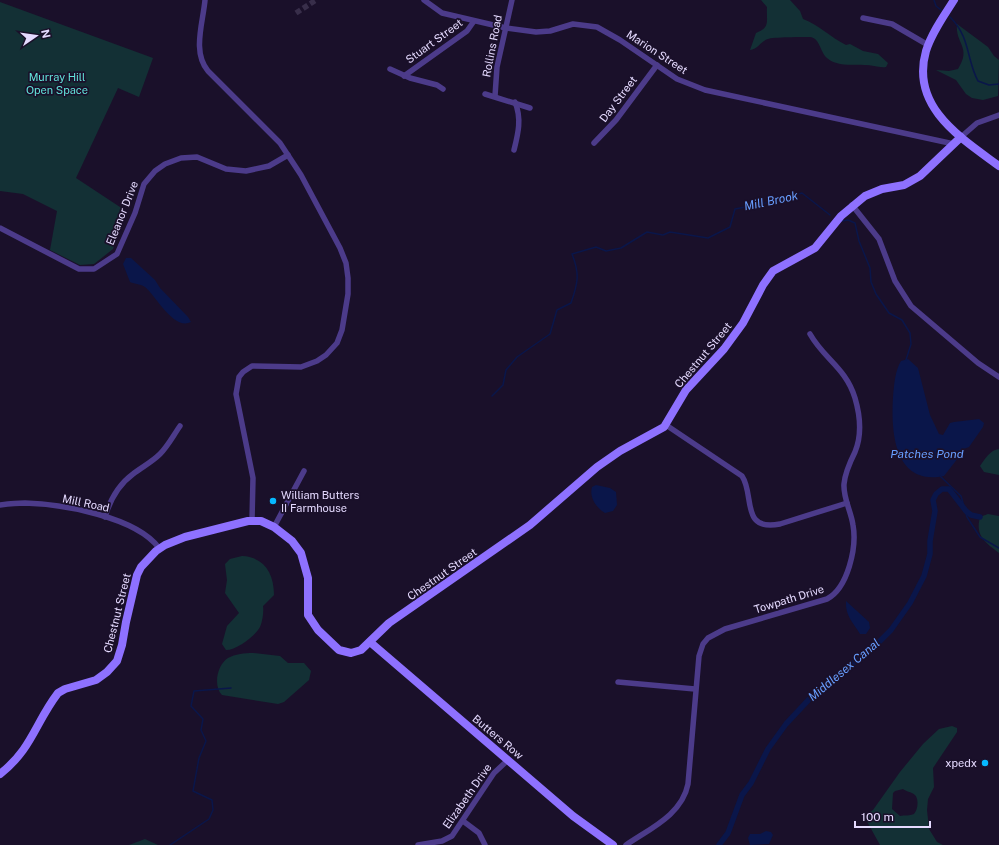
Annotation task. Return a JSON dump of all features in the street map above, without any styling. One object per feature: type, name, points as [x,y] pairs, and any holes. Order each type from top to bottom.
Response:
[{"type":"street","points":[[205,0],[200,45],[201,61],[216,80],[274,136],[288,155],[304,180],[343,255],[347,271],[348,294],[340,336],[334,347],[322,358],[307,366],[296,368],[252,366],[243,372],[236,385],[237,399],[253,478],[252,520]]},
{"type":"street","name":"Marion Street","points":[[424,0],[442,12],[506,28],[543,32],[573,24],[589,25],[612,35],[684,82],[719,94],[894,130],[954,144]]},
{"type":"street","name":"Rollins Road","points":[[495,96],[497,67],[512,0]]},
{"type":"street","points":[[954,0],[938,24],[928,45],[923,70],[927,95],[938,115],[961,138],[999,166]]},
{"type":"street","points":[[863,18],[892,24],[928,45]]},
{"type":"street","name":"Stuart Street","points":[[404,76],[467,30],[474,21]]},
{"type":"street","name":"Day Street","points":[[594,143],[616,120],[657,65]]},
{"type":"street","points":[[390,69],[404,76],[437,85],[443,89]]},
{"type":"street","points":[[485,94],[516,102],[530,108]]},
{"type":"street","points":[[514,150],[519,125],[519,112],[516,102]]},
{"type":"street","points":[[961,138],[977,123],[999,115]]},
{"type":"street","name":"Chestnut Street","points":[[0,774],[25,750],[58,694],[65,689],[96,680],[107,672],[116,661],[122,645],[137,575],[141,567],[160,548],[192,535],[252,520],[261,521],[274,527],[292,541],[303,557],[308,578],[308,615],[318,630],[335,647],[345,652],[357,652],[370,642],[389,623],[525,528],[597,467],[615,454],[666,425],[686,390],[724,349],[743,323],[763,285],[773,271],[781,265],[814,249],[852,205],[873,192],[904,185],[916,179],[932,167],[961,138]]},
{"type":"street","name":"Eleanor Drive","points":[[0,228],[79,269],[94,269],[117,254],[135,213],[144,184],[151,174],[165,164],[175,159],[192,157],[208,160],[231,170],[246,171],[269,166],[288,155]]},
{"type":"street","points":[[852,205],[879,239],[895,281],[911,306],[978,363],[999,377]]},
{"type":"street","name":"Towpath Drive","points":[[626,845],[675,810],[683,800],[688,784],[695,689],[701,650],[711,636],[724,629],[824,600],[840,589],[846,578],[854,537],[852,519],[847,503],[844,483],[858,442],[859,427],[857,408],[852,392],[844,375],[831,359],[818,348],[810,334]]},
{"type":"street","points":[[666,425],[742,476],[747,486],[749,509],[754,518],[760,522],[773,525],[784,523],[847,503]]},
{"type":"street","points":[[105,517],[113,497],[124,482],[159,455],[180,426]]},
{"type":"street","points":[[274,527],[304,471]]},
{"type":"street","name":"Mill Road","points":[[0,505],[38,504],[105,517],[135,528],[150,538],[160,548]]},
{"type":"street","name":"Butters Row","points":[[370,642],[573,816],[613,845]]},
{"type":"street","points":[[618,682],[695,689]]},
{"type":"street","name":"Elizabeth Drive","points":[[418,845],[446,840],[454,834],[494,773],[508,760]]},
{"type":"street","points":[[463,820],[477,831],[485,845]]},
{"type":"green space","points":[[761,0],[790,0],[800,11],[803,19],[814,24],[846,45],[850,44],[863,51],[878,54],[888,63],[886,67],[835,63],[827,58],[816,40],[810,37],[770,38],[750,50],[756,33],[761,31],[767,23],[767,7]]},
{"type":"green space","name":"Murray Hill Open Space","points":[[0,2],[153,58],[139,97],[118,88],[76,178],[126,211],[113,249],[94,264],[80,265],[50,250],[57,211],[23,194],[0,191]]},
{"type":"green space","points":[[957,24],[988,47],[994,56],[999,60],[998,96],[983,100],[972,98],[966,94],[956,80],[936,70],[949,71],[958,69],[962,62],[963,50],[958,36]]},
{"type":"green space","points":[[999,449],[999,475],[984,472],[980,466],[990,453]]},
{"type":"green space","points":[[988,514],[999,516],[999,553],[982,538],[980,534],[980,517]]},
{"type":"green space","points":[[242,556],[256,559],[262,563],[270,573],[274,587],[274,595],[263,606],[262,622],[255,633],[239,646],[226,650],[222,644],[227,626],[239,613],[225,593],[227,580],[225,564],[230,559]]},
{"type":"green space","points":[[253,653],[280,656],[288,663],[304,663],[311,671],[309,680],[284,702],[278,704],[222,695],[219,691],[217,681],[221,665],[228,658]]},
{"type":"green space","points":[[952,726],[957,728],[957,732],[933,768],[934,787],[928,799],[927,810],[929,829],[937,842],[943,845],[880,845],[864,816],[873,810],[900,772],[923,744],[939,729]],"holes":[[[903,789],[915,795],[917,799],[917,807],[914,814],[900,816],[892,809],[893,793]]]},
{"type":"green space","points":[[145,839],[158,845],[129,845]]},
{"type":"water","points":[[126,258],[131,258],[155,280],[160,288],[191,322],[178,322],[145,287],[130,282],[123,264]]},
{"type":"water","name":"Patches Pond","points":[[908,359],[918,368],[930,415],[939,434],[943,435],[950,423],[954,422],[979,419],[984,423],[983,427],[969,447],[961,450],[958,458],[944,476],[927,477],[915,473],[905,465],[895,440],[893,426],[893,397],[896,373],[901,361]]},
{"type":"water","points":[[596,485],[610,488],[616,492],[617,505],[613,511],[605,513],[594,502],[591,491],[592,487]]},
{"type":"water","points":[[846,601],[869,622],[870,628],[866,634],[860,634],[850,619]]},
{"type":"water","points":[[766,831],[771,832],[773,835],[769,844],[750,845],[748,838],[750,834],[760,834]]},
{"type":"waterway","name":"Mill Brook","points":[[934,0],[936,6],[941,10]]},
{"type":"waterway","name":"Mill Brook","points":[[950,17],[962,33],[974,73],[978,81],[989,85],[999,84]]},
{"type":"waterway","name":"Mill Brook","points":[[492,396],[503,385],[506,370],[517,357],[550,334],[557,310],[571,303],[577,278],[575,261],[572,254],[596,247],[606,251],[621,248],[647,232],[663,235],[670,232],[708,238],[730,227],[735,209],[771,202],[802,193],[830,215]]},
{"type":"waterway","name":"Mill Brook","points":[[842,221],[848,220],[855,223],[859,241],[870,268],[871,282],[876,294],[889,313],[902,320],[910,333],[911,344],[906,360]]},
{"type":"waterway","name":"Mill Brook","points":[[940,476],[961,496],[967,517],[980,537],[999,548]]},
{"type":"waterway","name":"Middlesex Canal","points":[[719,845],[728,833],[742,795],[751,783],[768,749],[786,724],[814,694],[876,645],[891,630],[910,603],[924,576],[930,554],[930,541],[935,511],[933,500],[936,494],[942,489],[949,489],[966,511],[971,515],[980,517]]},
{"type":"waterway","points":[[170,845],[209,819],[213,810],[212,800],[193,791],[199,758],[206,741],[201,730],[203,719],[191,706],[194,691],[231,688]]},
{"type":"tunnel","points":[[296,13],[316,0]]},
{"type":"place","name":"William Butters II Farmhouse","points":[[273,501]]},
{"type":"place","name":"xpedx","points":[[985,763]]}]
